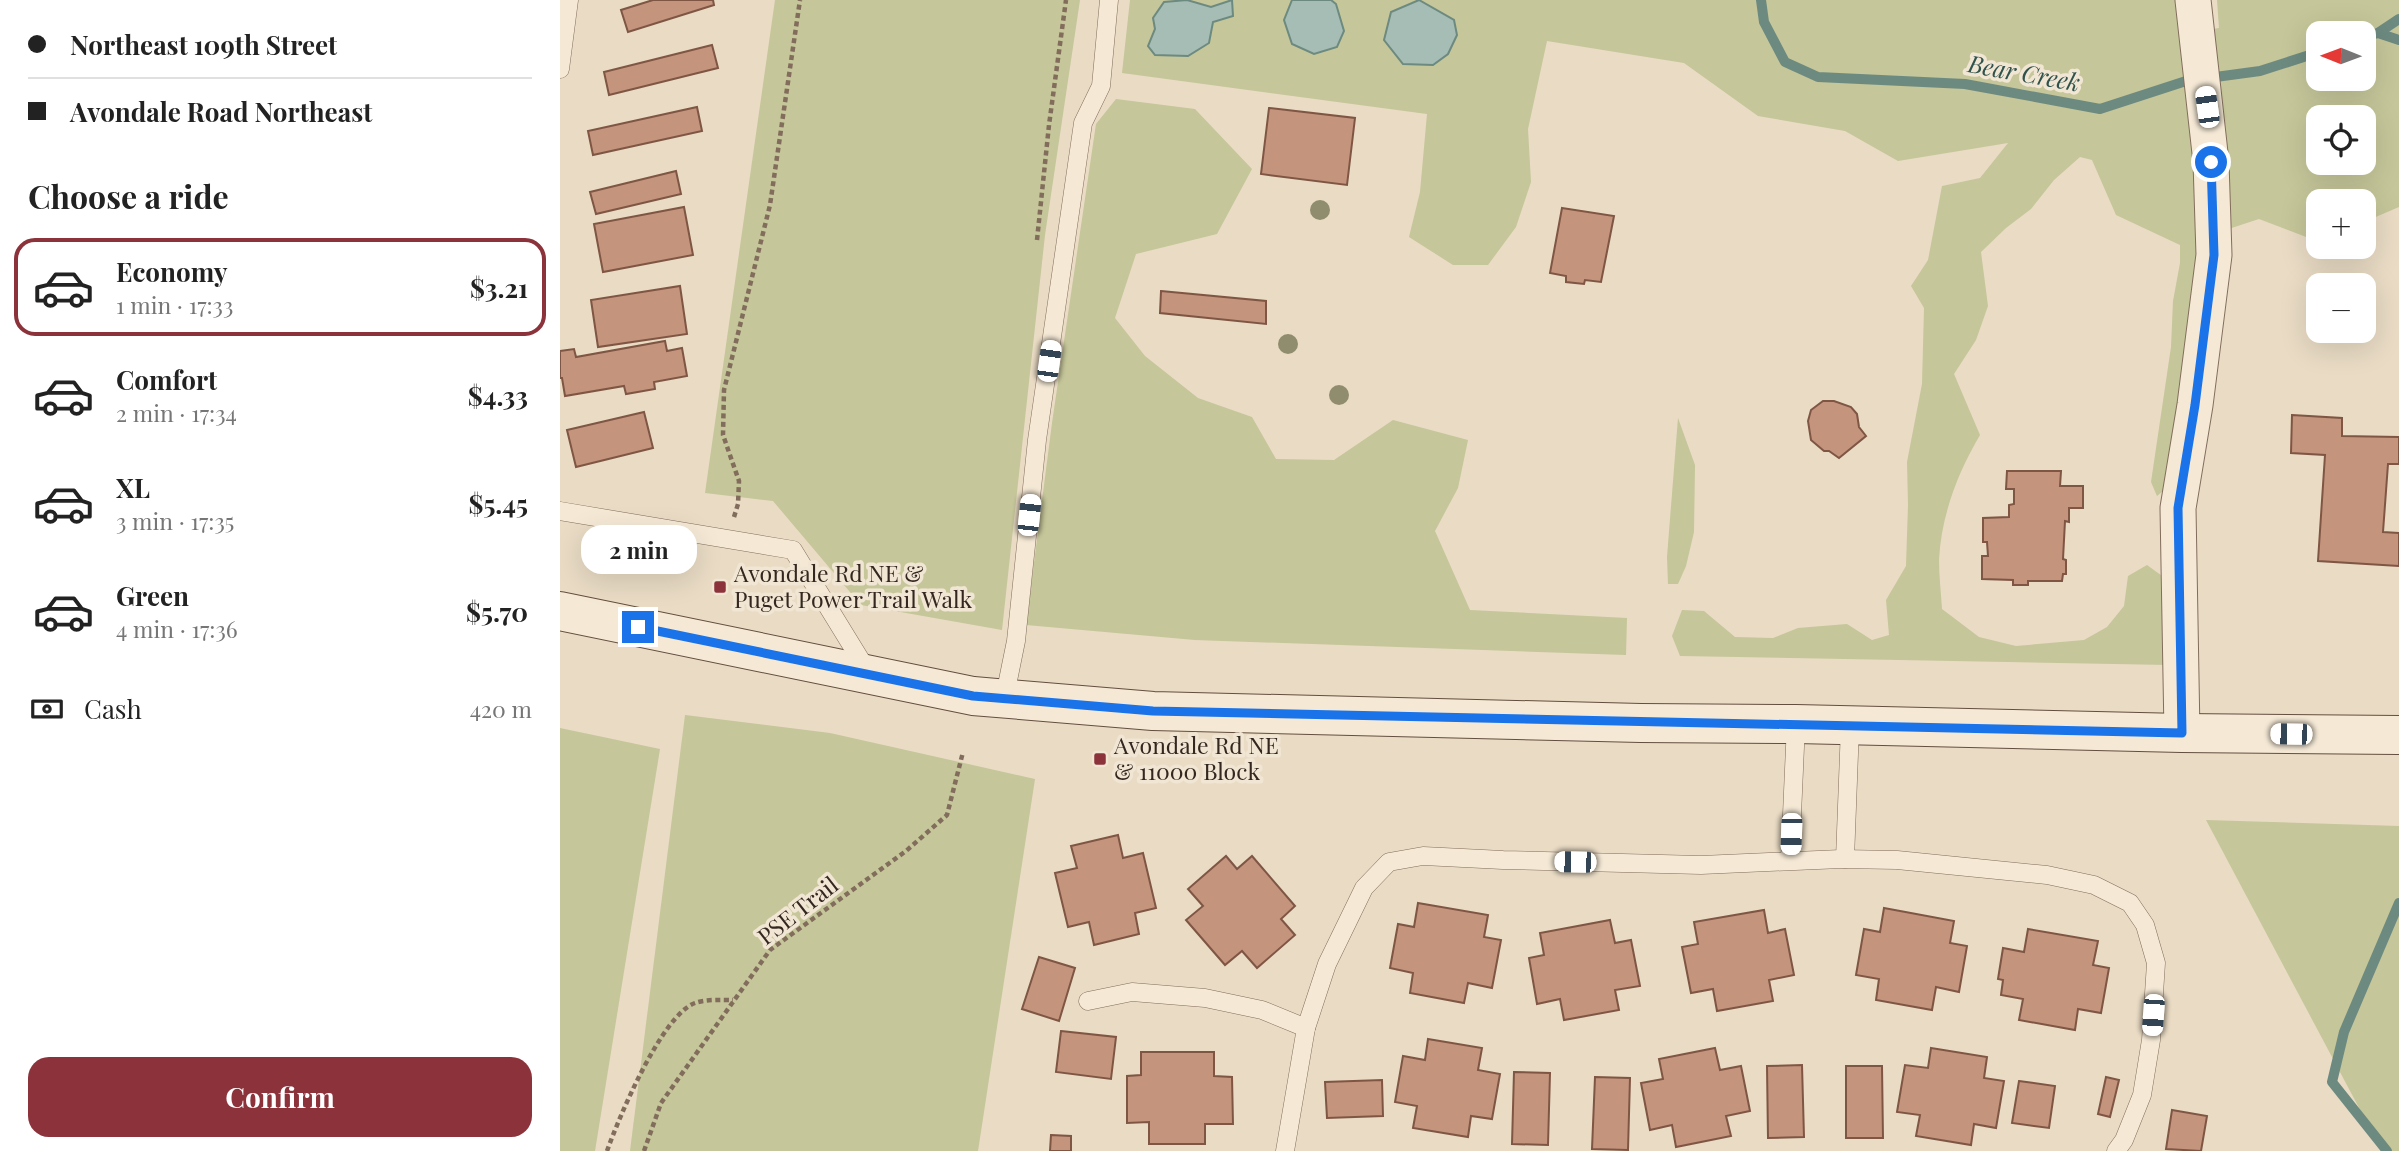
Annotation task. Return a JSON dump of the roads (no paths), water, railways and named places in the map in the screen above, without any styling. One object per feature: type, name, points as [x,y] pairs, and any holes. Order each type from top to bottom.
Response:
[{"type":"main road","points":[[560,611],[973,696],[1153,711],[1641,723],[2399,735]]},
{"type":"street","points":[[2182,733],[2178,508],[2195,405],[2214,255],[2207,107],[2193,0]]},
{"type":"lane","points":[[560,69],[569,0]]},
{"type":"lane","points":[[1004,700],[1016,641],[1037,440],[1083,123],[1101,86],[1109,0]]},
{"type":"lane","points":[[560,511],[793,550],[870,675]]},
{"type":"lane","points":[[1790,860],[1796,724]]},
{"type":"lane","points":[[1845,859],[1850,727]]},
{"type":"lane","points":[[1285,1151],[1306,1028],[1327,964],[1364,888],[1389,862],[1423,856],[1701,865],[1790,860],[1896,860],[2047,875],[2094,885],[2130,903],[2145,925],[2156,963],[2151,1040],[2142,1095],[2124,1140],[2116,1151]]},
{"type":"lane","points":[[1088,1001],[1132,992],[1205,999],[1262,1010],[1306,1028]]},
{"type":"waterway","name":"Bear Creek","points":[[1761,0],[1764,22],[1785,62],[1818,77],[1965,84],[2100,109],[2186,81],[2260,71],[2306,56]]},
{"type":"waterway","name":"Bear Creek","points":[[2376,34],[2399,19]]},
{"type":"waterway","points":[[2378,33],[2399,40]]},
{"type":"waterway","points":[[2387,1151],[2332,1082],[2344,1032],[2399,903]]},
{"type":"place","name":"Avondale Rd NE & Puget Power Trail Walk","points":[[720,587]]},
{"type":"place","name":"Avondale Rd NE & 11000 Block","points":[[1100,759]]}]
